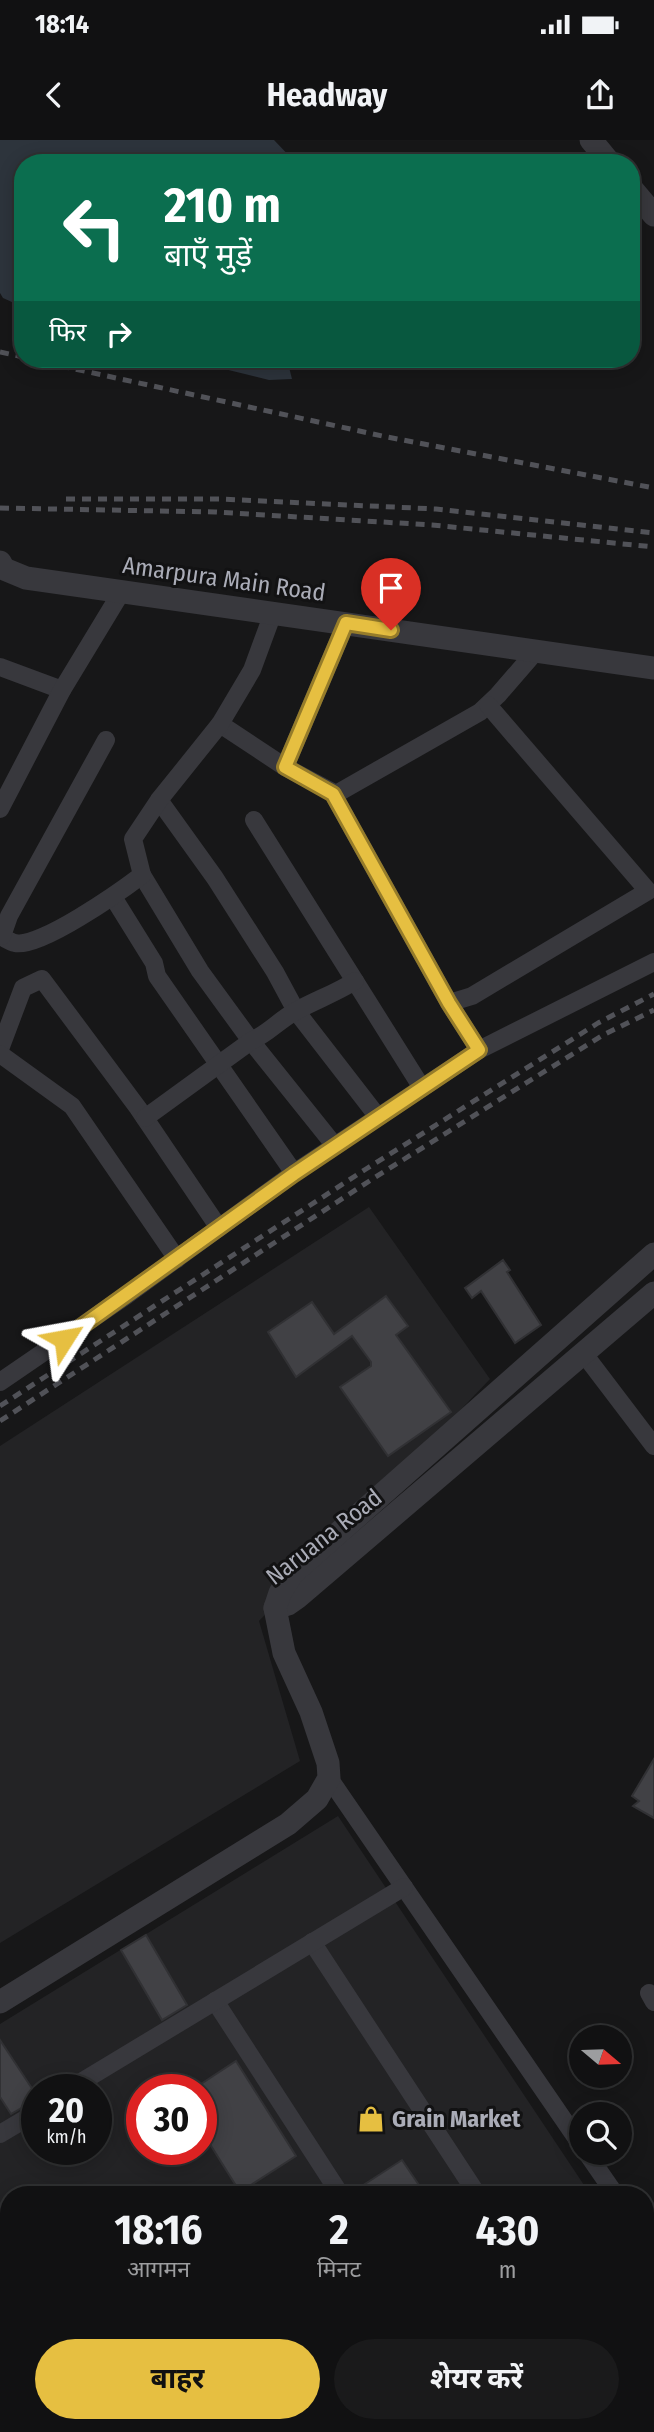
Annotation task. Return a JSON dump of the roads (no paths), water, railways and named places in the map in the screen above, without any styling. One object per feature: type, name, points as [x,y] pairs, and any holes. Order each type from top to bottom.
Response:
[{"type":"street","points":[[591,140],[603,154]]},
{"type":"street","points":[[640,198],[654,215]]},
{"type":"street","name":"Amarpura Main Road","points":[[0,562],[4,569],[26,578],[654,668]]},
{"type":"street","points":[[0,809],[62,690],[122,591]]},
{"type":"street","points":[[273,613],[252,670],[220,724],[159,800],[133,839],[142,875],[200,971],[251,1041],[335,1146]]},
{"type":"street","points":[[285,767],[346,623]]},
{"type":"street","points":[[333,794],[342,792],[446,733],[488,705],[536,651]]},
{"type":"street","points":[[0,667],[62,690]]},
{"type":"street","points":[[449,1003],[472,996],[651,899],[488,705]]},
{"type":"street","points":[[220,724],[285,767],[333,794],[449,1003],[479,1050]]},
{"type":"street","points":[[107,740],[9,916],[1,936],[16,944],[39,939],[113,897],[142,875]]},
{"type":"street","points":[[159,800],[215,878],[275,972],[296,1011],[378,1117]]},
{"type":"street","points":[[254,820],[422,1088]]},
{"type":"street","points":[[113,897],[154,963],[157,976],[294,1174]]},
{"type":"street","points":[[0,1382],[294,1174],[479,1050],[654,962]]},
{"type":"street","points":[[177,1259],[72,1107],[0,1052],[23,988],[42,979],[145,1118],[219,1228]]},
{"type":"street","points":[[145,1118],[251,1041],[268,1033],[277,1023],[355,981]]},
{"type":"street","points":[[275,1608],[280,1592],[292,1574],[654,1254]]},
{"type":"street","name":"Naruana Road","points":[[329,1777],[328,1763],[311,1712],[284,1653],[275,1608],[298,1597],[654,1293]]},
{"type":"street","points":[[584,1354],[654,1446]]},
{"type":"street","points":[[0,2001],[288,1824],[317,1799],[329,1777],[569,2128]]},
{"type":"street","points":[[94,2074],[404,1887]]},
{"type":"street","points":[[312,1942],[472,2186]]},
{"type":"street","points":[[215,2001],[335,2186]]},
{"type":"street","points":[[0,2134],[21,2122]]},
{"type":"street","points":[[595,2165],[609,2186]]},
{"type":"railway","points":[[0,352],[14,355]]},
{"type":"railway","points":[[70,368],[387,437],[654,488]]},
{"type":"railway","points":[[66,499],[219,499],[436,509],[654,533]]},
{"type":"railway","points":[[0,508],[215,512],[432,525],[654,547]]},
{"type":"railway","points":[[0,1406],[366,1169],[598,1023],[654,994]]},
{"type":"railway","points":[[0,1421],[374,1178],[603,1035],[654,1010]]},
{"type":"place","name":"Grain Market","points":[[371,2119]]}]
